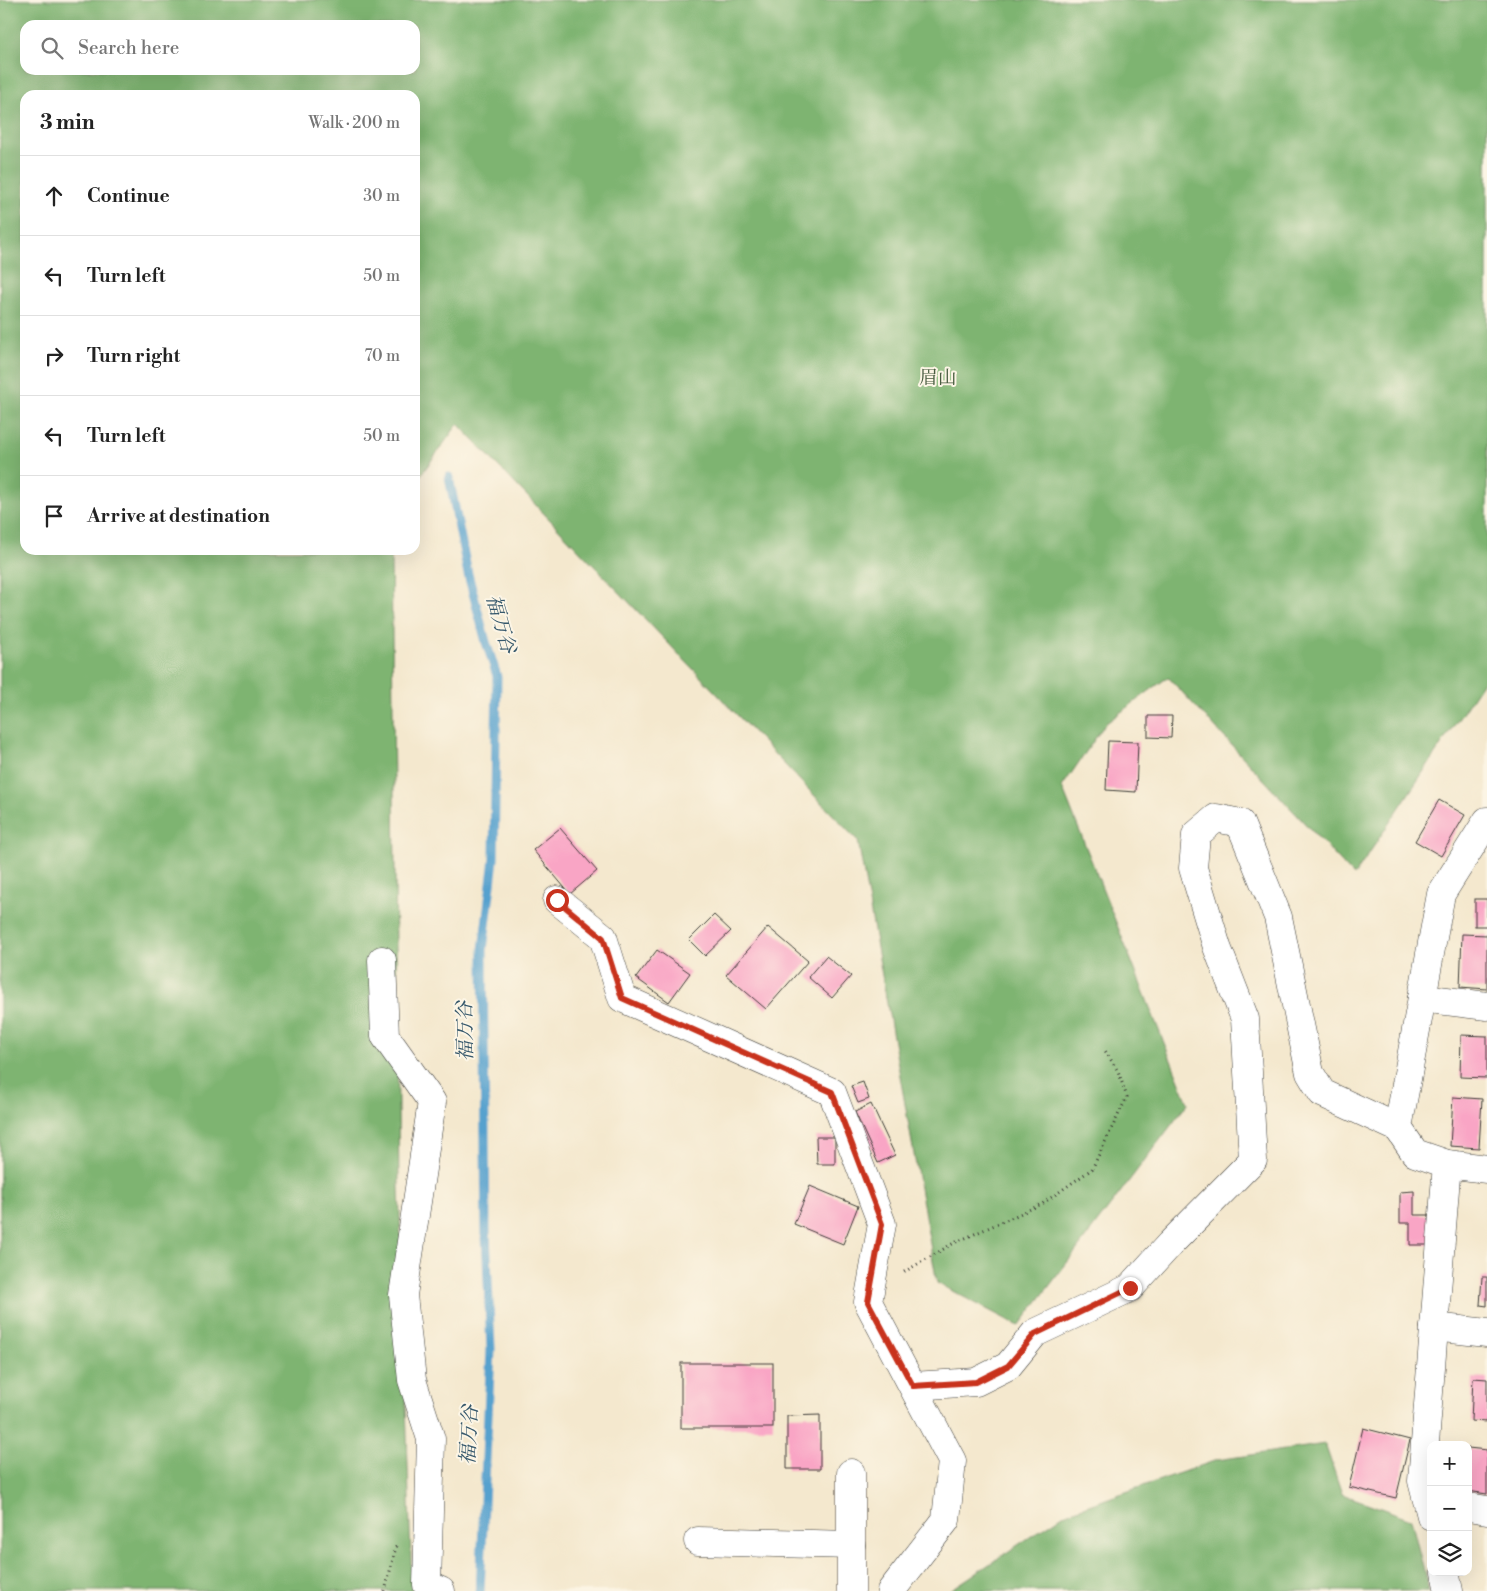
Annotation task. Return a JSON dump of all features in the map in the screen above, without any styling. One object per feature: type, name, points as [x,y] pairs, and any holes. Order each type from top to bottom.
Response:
[{"type":"street","points":[[913,1386],[976,1382],[1008,1366],[1035,1334],[1130,1288],[1170,1244],[1253,1160],[1245,1019],[1217,947],[1193,868],[1196,835],[1216,818],[1240,823],[1278,917],[1310,1073],[1322,1092],[1398,1128],[1415,1153],[1446,1164],[1487,1169]]},
{"type":"street","points":[[1398,1128],[1441,894],[1484,832]]},
{"type":"street","points":[[557,900],[603,938],[622,998],[832,1092],[882,1224],[868,1302],[952,1461],[946,1520],[891,1591]]},
{"type":"street","points":[[382,960],[385,1036],[432,1102],[403,1294],[412,1380],[431,1439],[427,1585],[441,1591]]},
{"type":"street","points":[[1422,998],[1487,1006]]},
{"type":"street","points":[[1427,1497],[1422,1481],[1446,1164]]},
{"type":"street","points":[[1434,1327],[1487,1333]]},
{"type":"street","points":[[851,1473],[852,1591]]},
{"type":"street","points":[[1472,1508],[1487,1510]]},
{"type":"street","points":[[698,1541],[851,1545]]},
{"type":"street","points":[[1446,1576],[1449,1591]]},
{"type":"path","points":[[901,1273],[954,1242],[1042,1204],[1092,1169],[1127,1097],[1118,1071],[1104,1049]]},
{"type":"green space","name":"眉山","points":[[0,0],[1487,0],[1487,676],[1354,876],[1168,677],[1105,724],[1062,787],[1188,1103],[1019,1326],[937,1283],[858,841],[458,424],[420,476],[420,90],[20,90],[20,555],[391,555],[399,1185],[412,1591],[0,1591]]},
{"type":"green space","points":[[1325,1444],[1342,1494],[1411,1519],[1429,1591],[949,1591],[1066,1513],[1217,1460]]},
{"type":"building","points":[[1148,716],[1172,716],[1171,738],[1148,737]]},
{"type":"building","points":[[1108,741],[1138,742],[1136,792],[1106,790]]},
{"type":"building","points":[[1439,800],[1465,815],[1441,856],[1415,841]]},
{"type":"building","points":[[560,828],[597,871],[570,894],[533,850]]},
{"type":"building","points":[[1475,899],[1487,899],[1487,926],[1475,926]]},
{"type":"building","points":[[714,915],[731,931],[705,956],[689,940]]},
{"type":"building","points":[[768,927],[808,961],[766,1009],[726,975]]},
{"type":"building","points":[[1462,934],[1487,935],[1487,989],[1460,987]]},
{"type":"building","points":[[657,950],[690,973],[669,1002],[636,978]]},
{"type":"building","points":[[826,956],[851,976],[832,998],[808,977]]},
{"type":"building","points":[[1461,1035],[1487,1036],[1487,1078],[1460,1077]]},
{"type":"building","points":[[863,1082],[869,1099],[858,1103],[851,1086]]},
{"type":"building","points":[[1453,1097],[1482,1099],[1479,1148],[1450,1146]]},
{"type":"building","points":[[871,1104],[895,1155],[878,1163],[855,1112]]},
{"type":"building","points":[[816,1137],[835,1137],[835,1164],[817,1164]]},
{"type":"building","points":[[810,1186],[858,1206],[843,1244],[794,1224]]},
{"type":"building","points":[[1414,1191],[1414,1215],[1433,1215],[1433,1245],[1410,1245],[1410,1223],[1400,1223],[1400,1192]]},
{"type":"building","points":[[1482,1277],[1487,1277],[1487,1306],[1480,1305]]},
{"type":"building","points":[[681,1363],[773,1363],[773,1428],[681,1428]]},
{"type":"building","points":[[1473,1378],[1487,1379],[1487,1422],[1471,1421]]},
{"type":"building","points":[[820,1415],[820,1469],[787,1469],[787,1416]]},
{"type":"building","points":[[1363,1428],[1410,1440],[1396,1498],[1349,1487]]},
{"type":"building","points":[[1472,1448],[1487,1450],[1487,1494],[1472,1492]]},
{"type":"waterway","name":"福万谷","points":[[449,477],[468,574],[497,676],[494,859],[483,950],[486,1234],[491,1349],[480,1591]]},
{"type":"route","points":[[557,900],[603,938],[622,998],[832,1092],[882,1224],[868,1302],[913,1386],[976,1382],[1008,1366],[1035,1334],[1130,1288]]}]
